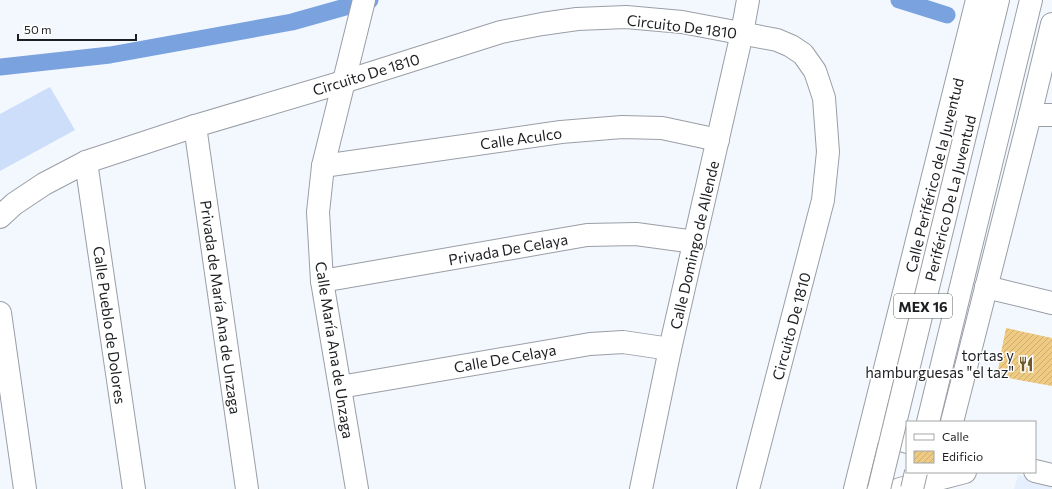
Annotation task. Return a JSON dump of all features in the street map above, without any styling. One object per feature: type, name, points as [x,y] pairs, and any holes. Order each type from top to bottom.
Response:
[{"type":"main road","name":"Calle Domingo de Allende","points":[[641,489],[670,349],[742,33],[748,0]]},
{"type":"main road","name":"Calle Periférico de la Juventud","points":[[855,489],[977,0]]},
{"type":"main road","name":"Periférico De La Juventud","points":[[879,489],[998,0]]},
{"type":"main road","name":"Periférico De La Juventud","points":[[928,421],[1030,0]]},
{"type":"main road","name":"Calle María Ana de Unzaga","points":[[357,489],[322,281],[318,212],[323,166],[361,9]]},
{"type":"main road","name":"Circuito De 1810","points":[[0,216],[14,204],[44,184],[86,162],[195,126],[343,82],[501,32],[578,19],[633,18],[682,22],[777,40],[791,46],[803,54],[815,71],[824,98],[828,152],[823,200],[748,489]]},
{"type":"main road","points":[[952,421],[1050,36]]},
{"type":"main road","points":[[1030,115],[1052,115]]},
{"type":"main road","name":"Privada de María Ana de Unzaga","points":[[195,126],[247,489]]},
{"type":"main road","name":"Calle Aculco","points":[[323,166],[561,132],[622,127],[662,128],[718,140]]},
{"type":"main road","name":"Calle Pueblo de Dolores","points":[[86,162],[134,489]]},
{"type":"main road","name":"Privada De Celaya","points":[[322,281],[587,235],[636,234],[695,242]]},
{"type":"main road","points":[[986,287],[1052,302]]},
{"type":"main road","points":[[0,313],[25,489]]},
{"type":"main road","name":"Calle De Celaya","points":[[340,387],[590,344],[624,342],[670,349]]},
{"type":"main road","points":[[872,422],[885,434],[906,442]]},
{"type":"main road","points":[[1036,471],[1052,475]]},
{"type":"main road","points":[[912,489],[916,473]]},
{"type":"main road","points":[[900,489],[962,473]]},
{"type":"shaded area","points":[[50,87],[75,130],[0,171],[0,114]]},
{"type":"shaded area","points":[[1018,475],[1052,483],[1052,489],[1014,489]]},
{"type":"building","name":"tortas y hamburguesas \"el taz\"","points":[[1006,328],[1052,338],[1052,386],[997,376]]},
{"type":"waterway","points":[[0,67],[110,55],[292,22],[370,0]]},
{"type":"waterway","points":[[899,0],[947,15]]},
{"type":"place","name":"tortas y hamburguesas \"el taz\"","points":[[1026,364]]}]
